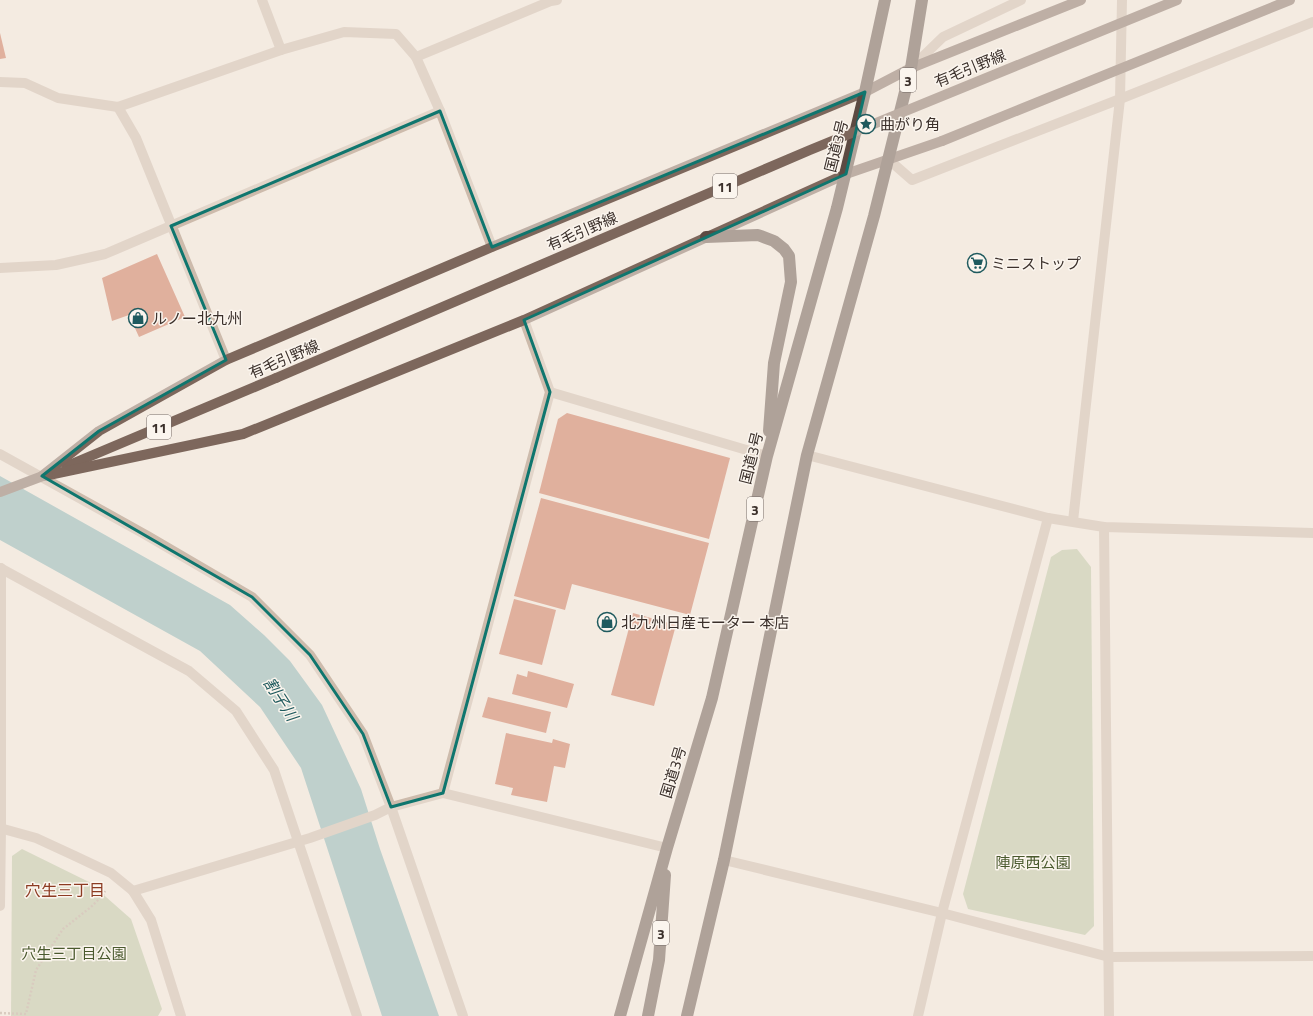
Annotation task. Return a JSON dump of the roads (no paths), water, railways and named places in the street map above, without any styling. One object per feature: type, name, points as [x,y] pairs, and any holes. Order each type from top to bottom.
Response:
[{"type":"highway","name":"国道3号","points":[[620,1016],[667,848],[712,698],[767,456],[846,174],[885,0]]},
{"type":"highway","name":"3","points":[[687,1016],[724,860],[807,455],[874,216],[911,68],[922,0]]},
{"type":"highway","points":[[706,237],[758,235],[774,241],[784,249],[789,256],[791,282],[774,363],[767,456]]},
{"type":"highway","name":"3","points":[[648,1016],[659,960],[667,848]]},
{"type":"main road","points":[[42,476],[98,431],[226,360],[492,247],[865,92],[911,68],[1081,0]]},
{"type":"main road","name":"有毛引野線","points":[[0,492],[42,476],[276,378],[810,150],[1177,0]]},
{"type":"main road","points":[[42,476],[243,434],[524,320],[846,174],[942,141],[1290,0]]},
{"type":"street","points":[[262,0],[281,50]]},
{"type":"street","points":[[416,57],[551,1],[557,0]]},
{"type":"street","points":[[911,68],[943,37],[1021,0]]},
{"type":"street","points":[[1073,521],[1120,99],[1122,0]]},
{"type":"street","points":[[888,159],[912,180],[1313,22]]},
{"type":"street","points":[[0,82],[25,83],[58,98],[118,107],[281,50],[344,32],[396,34],[416,57],[440,111],[492,247]]},
{"type":"street","points":[[118,107],[136,138],[226,360]]},
{"type":"street","points":[[0,268],[56,265],[105,254],[440,111]]},
{"type":"street","points":[[442,793],[550,392],[524,320]]},
{"type":"street","points":[[550,392],[767,456]]},
{"type":"street","points":[[0,454],[42,476],[252,596],[310,655],[363,734],[391,807],[463,1016]]},
{"type":"street","points":[[807,455],[1048,518],[1104,527],[1313,532]]},
{"type":"street","points":[[918,1016],[942,913],[1048,518]]},
{"type":"street","points":[[1104,527],[1109,1016]]},
{"type":"street","points":[[0,906],[0,568],[189,671],[236,711],[274,770],[357,1016]]},
{"type":"street","points":[[134,891],[298,842],[375,815],[391,807],[442,793],[667,848]]},
{"type":"street","points":[[1,828],[36,838],[110,873],[134,891],[151,920],[182,1016]]},
{"type":"street","points":[[724,860],[942,913],[1109,957],[1313,956]]},
{"type":"water","name":"割子川","points":[[0,476],[230,605],[264,635],[290,661],[322,705],[361,789],[380,849],[439,1016],[382,1016],[301,768],[260,707],[200,651],[0,540]]},
{"type":"place","name":"曲がり角","points":[[866,124]]},
{"type":"place","name":"ミニストップ","points":[[977,263]]},
{"type":"place","name":"ルノー北九州","points":[[138,318]]},
{"type":"place","name":"北九州日産モーター 本店","points":[[607,622]]},
{"type":"district","name":"穴生三丁目","points":[[65,890]]},
{"type":"park label","name":"陣原西公園","points":[[1033,862]]},
{"type":"park label","name":"穴生三丁目公園","points":[[74,953]]}]
